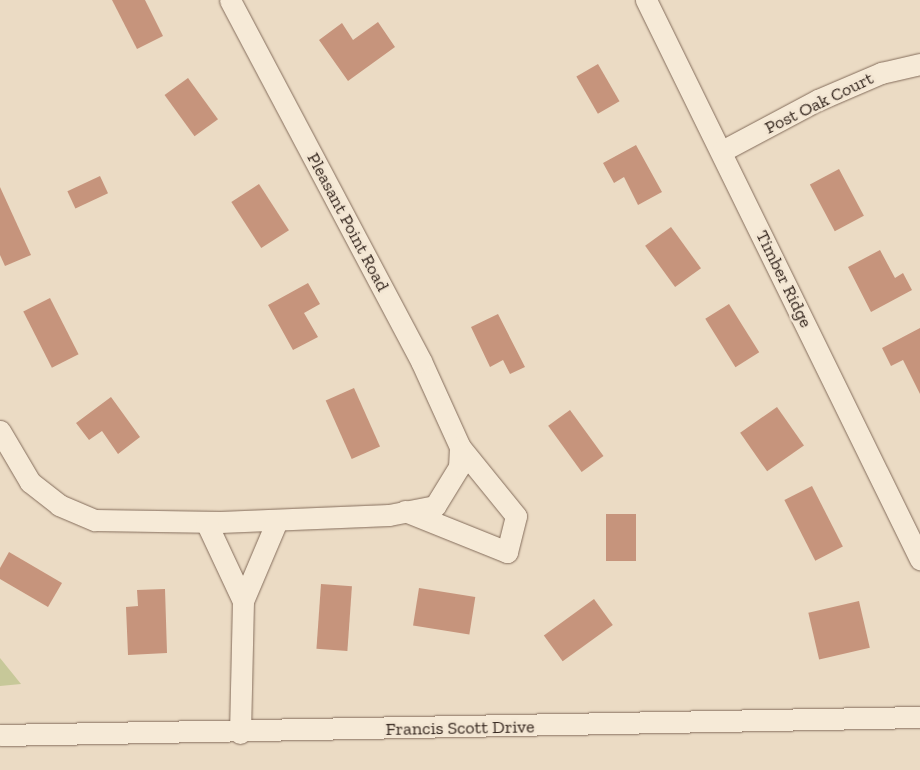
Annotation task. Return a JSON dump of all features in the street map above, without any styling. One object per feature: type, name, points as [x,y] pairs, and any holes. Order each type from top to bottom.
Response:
[{"type":"street","name":"Pleasant Point Road","points":[[230,0],[421,361],[460,447],[516,516],[507,552],[405,511]]},
{"type":"street","name":"Timber Ridge","points":[[646,0],[722,151],[920,558]]},
{"type":"street","name":"Post Oak Court","points":[[722,151],[818,100],[881,73],[920,64]]},
{"type":"street","name":"Pleasant Point Road","points":[[0,431],[30,482],[59,505],[95,520],[278,521],[405,511],[435,506],[459,466],[460,447]]},
{"type":"street","points":[[240,733],[243,601],[278,521]]},
{"type":"street","points":[[206,522],[243,601]]},
{"type":"street","name":"Francis Scott Drive","points":[[0,736],[240,733],[920,717]]},
{"type":"green space","points":[[0,658],[21,684],[0,686]]},
{"type":"building","points":[[112,0],[145,0],[163,36],[137,49]]},
{"type":"building","points":[[378,22],[395,47],[348,81],[319,40],[342,23],[353,40]]},
{"type":"building","points":[[598,64],[620,101],[598,114],[576,76]]},
{"type":"building","points":[[188,78],[218,119],[195,136],[165,95]]},
{"type":"building","points":[[636,145],[662,192],[638,205],[624,177],[614,183],[603,163]]},
{"type":"building","points":[[839,169],[864,216],[835,231],[810,184]]},
{"type":"building","points":[[100,176],[108,193],[75,208],[67,191]]},
{"type":"building","points":[[259,184],[289,230],[261,248],[231,202]]},
{"type":"building","points":[[0,187],[31,255],[5,266],[0,255]]},
{"type":"building","points":[[671,227],[701,268],[675,287],[645,246]]},
{"type":"building","points":[[880,250],[895,278],[903,273],[912,290],[871,312],[848,267]]},
{"type":"building","points":[[308,283],[320,304],[304,313],[318,337],[293,350],[268,305]]},
{"type":"building","points":[[50,298],[79,354],[52,368],[23,312]]},
{"type":"building","points":[[729,304],[759,352],[735,367],[705,319]]},
{"type":"building","points":[[498,314],[525,367],[510,374],[503,360],[490,367],[471,327]]},
{"type":"building","points":[[920,328],[920,394],[903,360],[891,366],[882,348]]},
{"type":"building","points":[[354,388],[380,446],[352,459],[326,401]]},
{"type":"building","points":[[111,397],[140,437],[118,454],[102,431],[89,440],[76,423]]},
{"type":"building","points":[[777,407],[804,446],[767,471],[740,433]]},
{"type":"building","points":[[570,410],[604,456],[582,472],[548,426]]},
{"type":"building","points":[[812,486],[843,547],[815,561],[784,500]]},
{"type":"building","points":[[606,514],[636,514],[636,561],[606,561]]},
{"type":"building","points":[[9,552],[62,583],[48,607],[0,579],[0,568]]},
{"type":"building","points":[[321,584],[352,586],[347,651],[316,649]]},
{"type":"building","points":[[419,588],[475,597],[469,634],[413,626]]},
{"type":"building","points":[[165,589],[167,653],[128,655],[126,607],[138,606],[137,590]]},
{"type":"building","points":[[594,599],[613,625],[563,661],[544,635]]},
{"type":"building","points":[[859,601],[870,648],[819,659],[808,613]]}]
